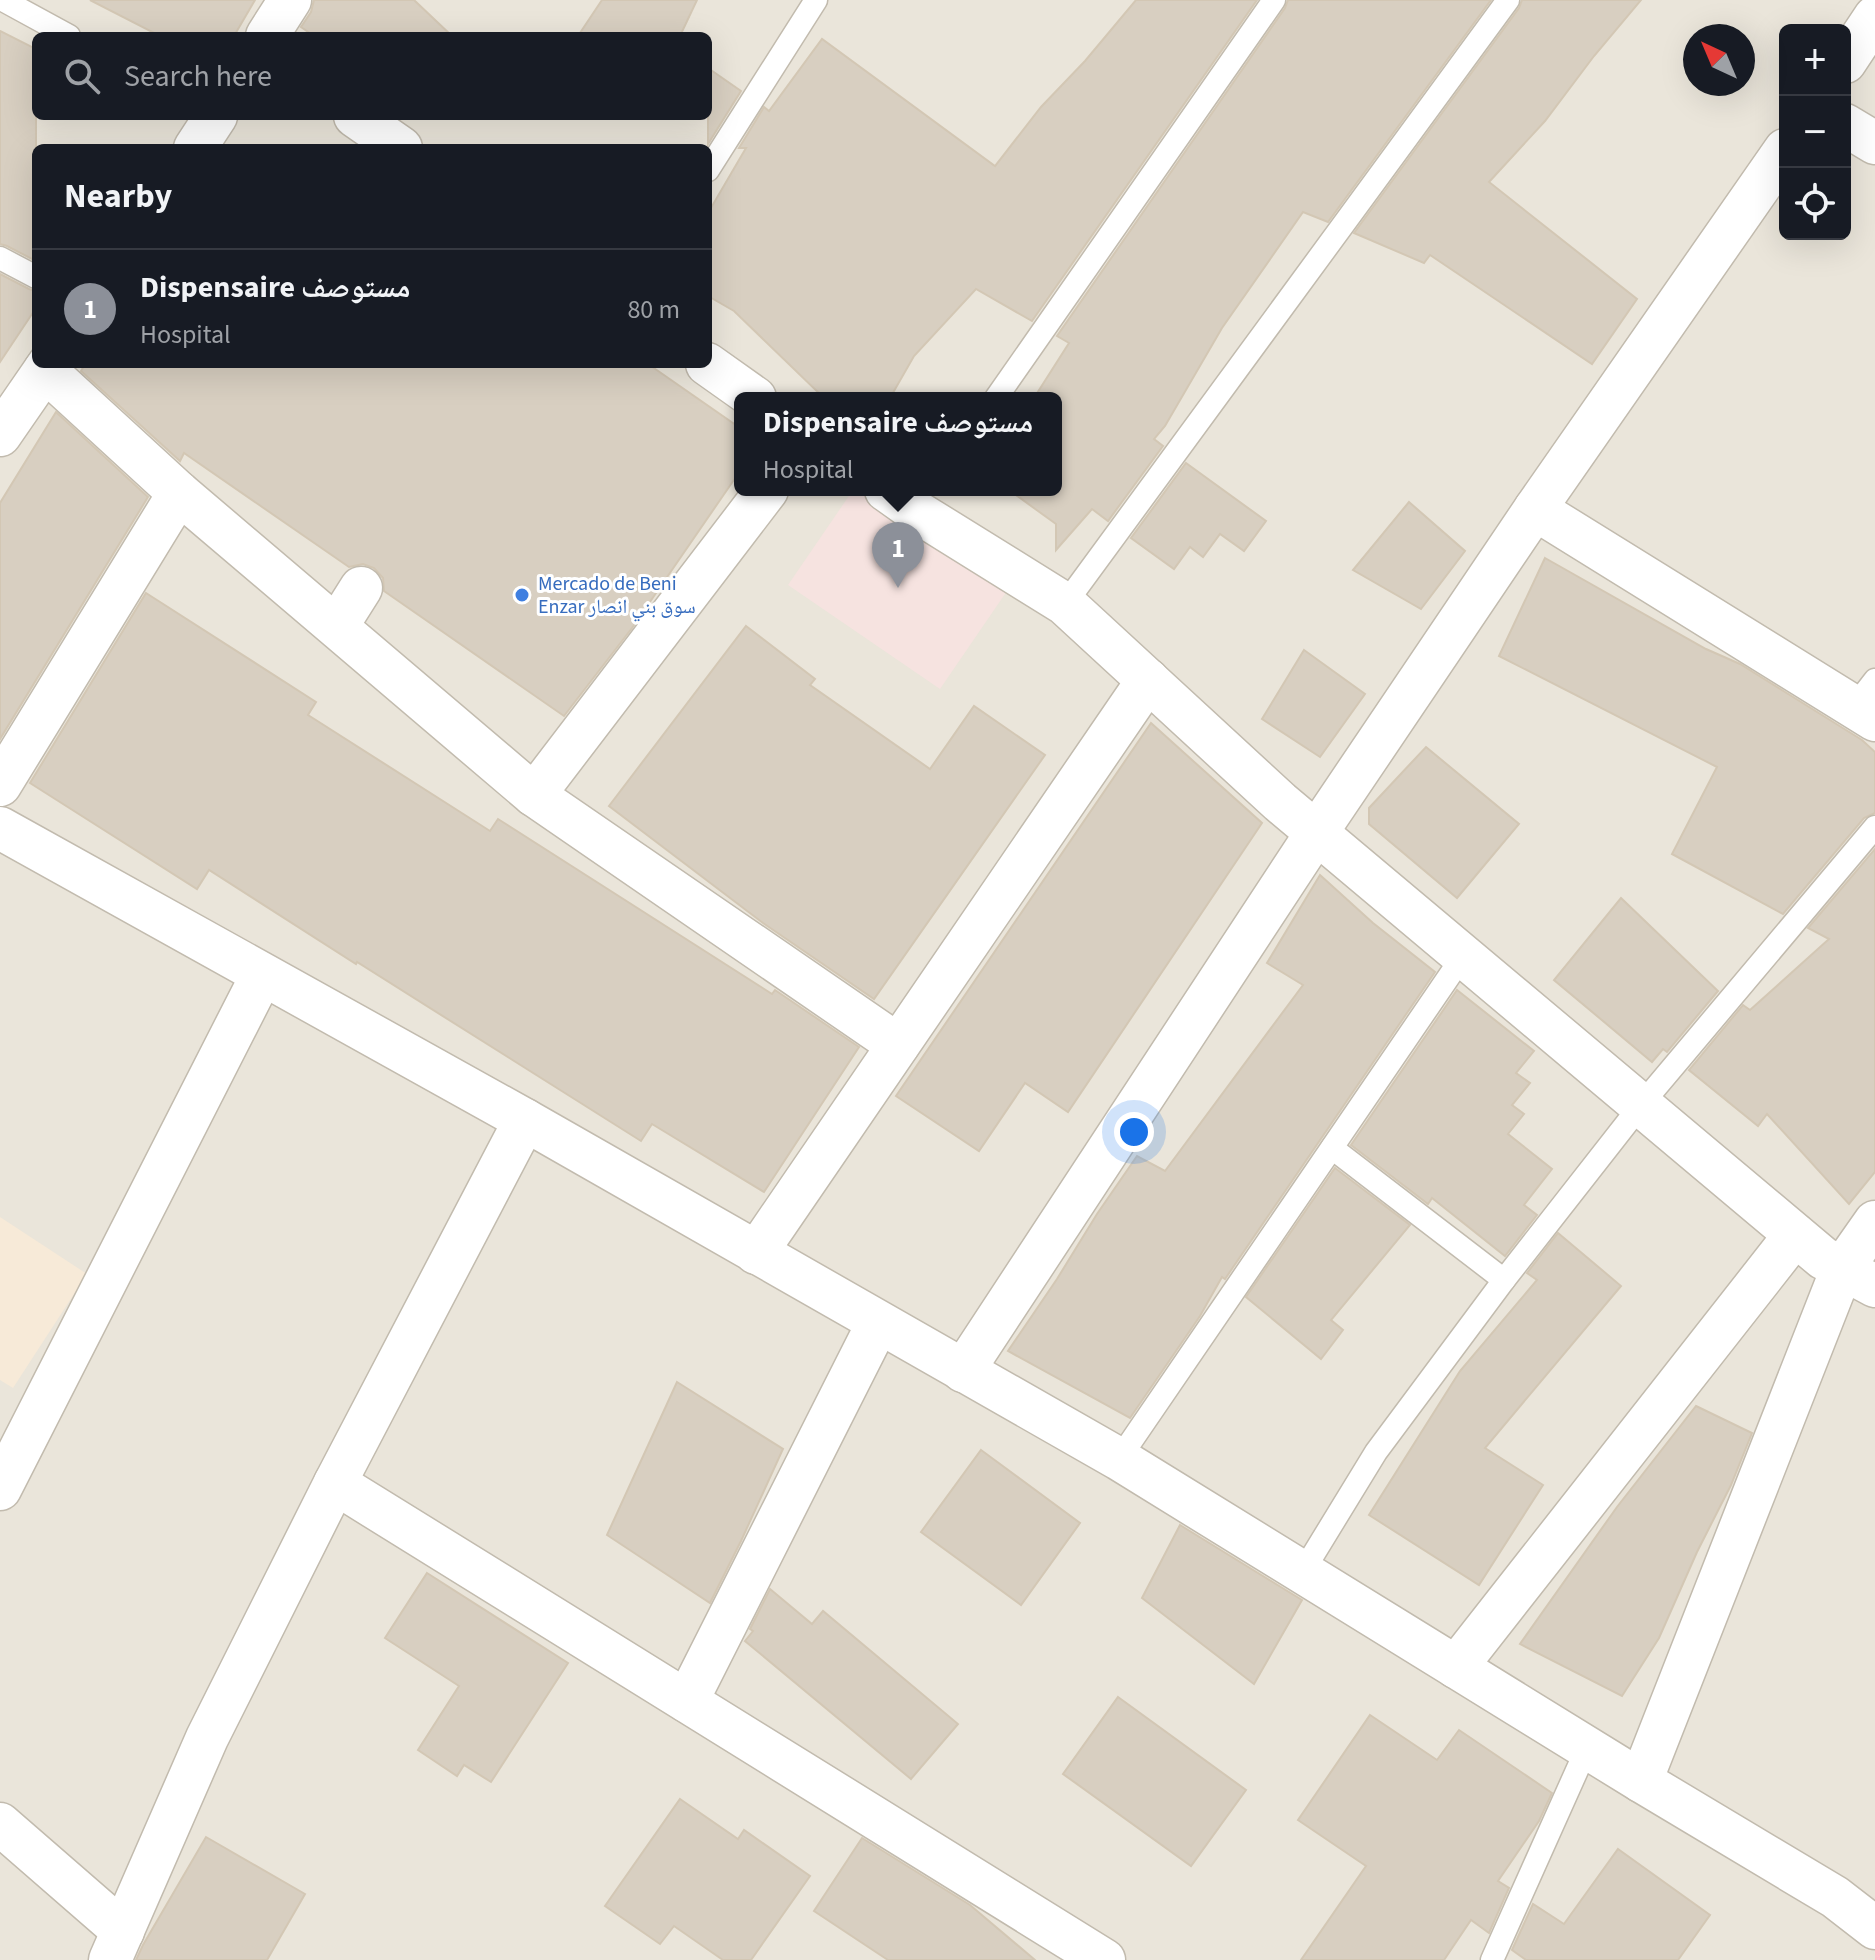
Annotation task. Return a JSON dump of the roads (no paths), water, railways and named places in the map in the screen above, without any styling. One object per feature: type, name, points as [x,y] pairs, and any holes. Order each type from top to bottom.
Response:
[{"type":"street","points":[[270,32],[290,0]]},
{"type":"street","points":[[1851,53],[1875,17]]},
{"type":"street","points":[[198,144],[213,120]]},
{"type":"street","points":[[361,120],[395,144]]},
{"type":"street","points":[[1851,129],[1875,143]]},
{"type":"street","points":[[963,1371],[1317,832],[1535,509],[1779,159]]},
{"type":"street","points":[[0,435],[46,368]]},
{"type":"street","points":[[48,368],[179,493],[534,795],[898,1045]]},
{"type":"street","points":[[712,368],[747,392]]},
{"type":"street","points":[[0,785],[179,493]]},
{"type":"street","points":[[534,795],[762,496]]},
{"type":"street","points":[[911,497],[1065,604],[1280,802],[1795,1235],[1823,1258],[1858,1278]]},
{"type":"street","points":[[1535,509],[1868,702]]},
{"type":"street","points":[[337,626],[361,588]]},
{"type":"street","points":[[756,1253],[1148,680]]},
{"type":"street","points":[[0,828],[525,1120],[1119,1459],[1835,1897],[1875,1928]]},
{"type":"street","points":[[0,1489],[262,975]]},
{"type":"street","points":[[0,1824],[117,1946],[207,1738],[335,1483],[525,1120]]},
{"type":"street","points":[[1641,1781],[1858,1278],[1875,1222]]},
{"type":"street","points":[[1456,1667],[1795,1235]]},
{"type":"street","points":[[687,1701],[878,1323]]},
{"type":"street","points":[[335,1483],[1104,1960]]},
{"type":"lane","points":[[3,0],[62,32]]},
{"type":"lane","points":[[1000,392],[1274,0]]},
{"type":"lane","points":[[1065,604],[1508,0]]},
{"type":"lane","points":[[712,163],[811,2]]},
{"type":"lane","points":[[0,258],[32,275]]},
{"type":"lane","points":[[1302,1573],[1376,1452],[1504,1280],[1641,1105],[1875,827]]},
{"type":"lane","points":[[1119,1459],[1463,956]]},
{"type":"lane","points":[[1332,1148],[1504,1280]]},
{"type":"lane","points":[[1492,1960],[1587,1748]]},
{"type":"place","name":"Dispensaire مستوصف","points":[[898,588]]},
{"type":"place","name":"Mercado de Beni Enzar سوق بني انصار","points":[[522,595]]}]
